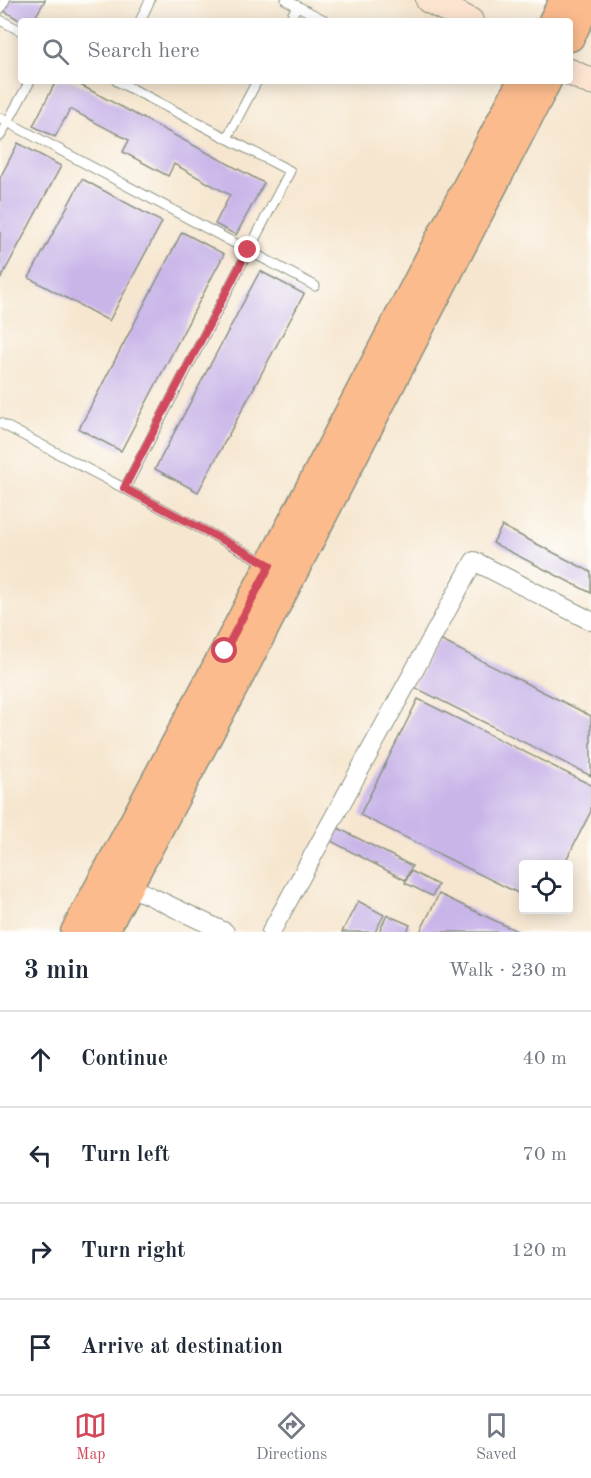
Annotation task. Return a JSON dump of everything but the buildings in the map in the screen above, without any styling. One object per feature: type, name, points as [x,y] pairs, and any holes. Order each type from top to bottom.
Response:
[{"type":"main road","points":[[555,18],[564,0]]},
{"type":"main road","points":[[573,31],[589,0]]},
{"type":"main road","points":[[105,932],[118,879],[270,565],[520,84]]},
{"type":"main road","points":[[75,932],[118,879],[247,662],[545,84]]},
{"type":"street","points":[[429,0],[464,18]]},
{"type":"street","points":[[573,73],[591,82]]},
{"type":"street","points":[[272,932],[474,561],[591,621]]},
{"type":"street","points":[[118,879],[225,932]]},
{"type":"lane","points":[[0,9],[5,0]]},
{"type":"lane","points":[[141,18],[150,0]]},
{"type":"lane","points":[[286,0],[320,18]]},
{"type":"lane","points":[[291,18],[297,6]]},
{"type":"lane","points":[[0,20],[18,29]]},
{"type":"lane","points":[[0,136],[4,120],[28,84]]},
{"type":"lane","points":[[123,84],[290,171],[124,488]]},
{"type":"lane","points":[[227,138],[255,84]]},
{"type":"lane","points":[[4,120],[315,286]]},
{"type":"lane","points":[[0,423],[270,565]]},
{"type":"route","points":[[225,651],[270,565],[124,488],[248,250]]}]
